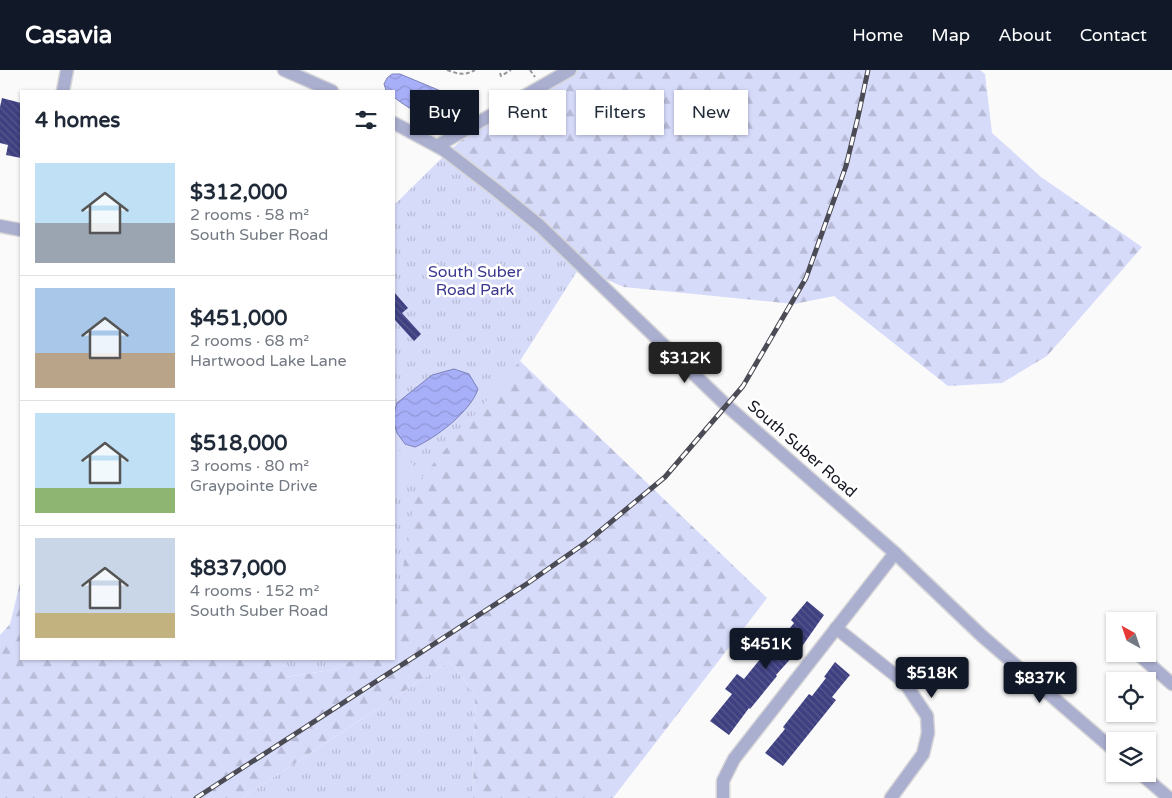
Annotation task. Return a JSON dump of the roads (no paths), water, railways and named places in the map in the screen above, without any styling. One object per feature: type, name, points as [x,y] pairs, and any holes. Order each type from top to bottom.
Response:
[{"type":"street","points":[[63,90],[67,70]]},
{"type":"street","points":[[284,70],[330,90]]},
{"type":"street","points":[[437,146],[570,70]]},
{"type":"street","name":"South Suber Road","points":[[395,124],[437,146],[540,226],[726,405],[895,553],[982,636],[1106,743]]},
{"type":"street","points":[[0,226],[20,230]]},
{"type":"street","points":[[723,798],[723,781],[734,759],[895,553]]},
{"type":"street","points":[[836,628],[905,683],[927,716],[928,733],[923,754],[891,798]]},
{"type":"street","points":[[1147,662],[1172,684]]},
{"type":"street","points":[[1150,782],[1169,798]]},
{"type":"water","points":[[392,74],[400,74],[438,90],[410,90],[410,108],[395,98],[395,90],[386,90],[384,84]]},
{"type":"water","points":[[454,369],[469,374],[478,389],[468,406],[452,423],[415,447],[405,444],[397,433],[395,426],[397,403],[432,375]]},
{"type":"railway","points":[[196,798],[528,583],[588,541],[665,477],[743,386],[806,278],[846,166],[868,70]]},
{"type":"park label","name":"South Suber Road Park","points":[[475,281]]}]
